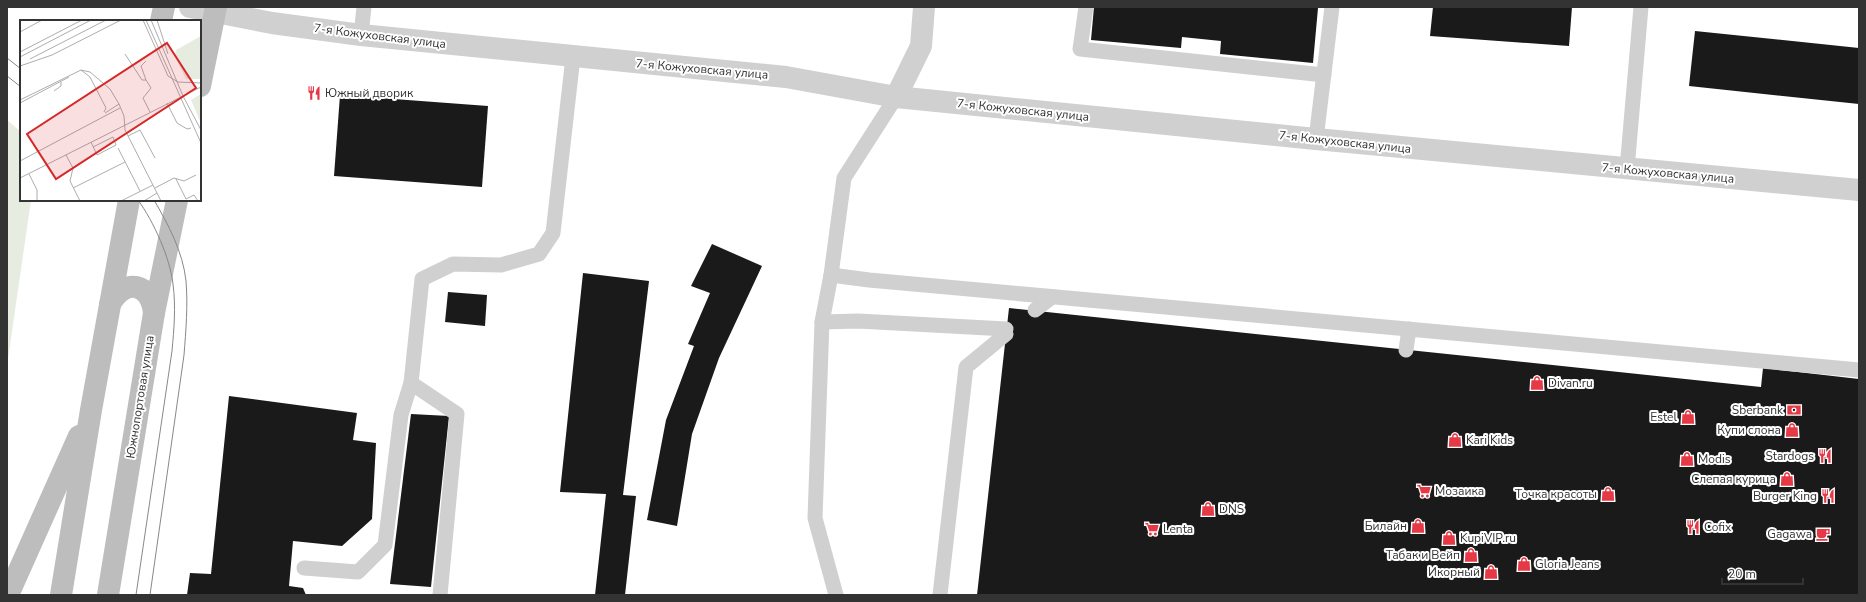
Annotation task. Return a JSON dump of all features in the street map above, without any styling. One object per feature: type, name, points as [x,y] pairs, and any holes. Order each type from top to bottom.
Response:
[{"type":"main road","points":[[161,20],[164,7]]},
{"type":"main road","points":[[201,81],[216,9]]},
{"type":"main road","points":[[61,595],[91,410],[129,201]]},
{"type":"main road","name":"Южнопортовая улица","points":[[108,595],[154,313],[177,201]]},
{"type":"main road","points":[[110,304],[115,294],[124,288],[135,287],[146,291],[153,301],[154,313]]},
{"type":"main road","points":[[8,595],[91,410]]},
{"type":"street","name":"7-я Кожуховская улица","points":[[190,7],[216,9],[272,23],[361,35],[786,77],[896,97],[1316,139],[1859,190]]},
{"type":"street","points":[[896,97],[921,46],[924,7]]},
{"type":"lane","points":[[361,35],[364,7]]},
{"type":"lane","points":[[1086,7],[1080,49],[1324,75]]},
{"type":"lane","points":[[1316,139],[1332,7]]},
{"type":"lane","points":[[1627,169],[1641,7]]},
{"type":"lane","points":[[304,568],[358,572],[385,545],[401,415],[411,383],[422,279],[453,264],[501,265],[539,254],[554,233],[573,57]]},
{"type":"lane","points":[[836,595],[815,518],[822,322],[831,275],[844,178],[896,97]]},
{"type":"lane","points":[[831,275],[869,280],[1052,297],[1859,370]]},
{"type":"lane","points":[[1035,310],[1052,297]]},
{"type":"lane","points":[[822,322],[858,321],[1006,332],[966,367],[940,595]]},
{"type":"lane","points":[[1406,350],[1409,329]]},
{"type":"lane","points":[[411,383],[457,414],[440,595]]},
{"type":"shaded area","points":[[7,120],[20,131],[20,201],[31,201],[7,366]]},
{"type":"building","points":[[1094,7],[1318,8],[1313,63],[1220,54],[1221,41],[1182,37],[1181,48],[1091,40]]},
{"type":"building","points":[[1433,7],[1572,7],[1569,46],[1430,36]]},
{"type":"building","points":[[1695,31],[1859,48],[1859,104],[1689,86]]},
{"type":"building","points":[[340,95],[488,106],[482,187],[334,176]]},
{"type":"building","points":[[712,244],[762,266],[719,358],[692,434],[677,526],[647,520],[666,420],[694,346],[688,344],[710,293],[691,286]]},
{"type":"building","points":[[583,273],[649,281],[623,495],[636,496],[625,595],[595,595],[606,494],[560,492]]},
{"type":"building","points":[[448,292],[487,295],[485,326],[445,322]]},
{"type":"building","name":"Мозаика","points":[[1009,308],[1761,387],[1763,368],[1859,379],[1859,595],[977,595]]},
{"type":"building","points":[[229,396],[357,413],[353,440],[376,443],[372,519],[342,546],[293,541],[289,586],[303,588],[306,595],[187,595],[190,573],[211,574]]},
{"type":"building","points":[[411,414],[449,416],[431,587],[390,584]]},
{"type":"tram line","points":[[7,58],[20,68]]},
{"type":"tram line","points":[[7,76],[20,86]]},
{"type":"tram line","points":[[136,595],[172,351],[175,310],[169,263],[155,229],[139,201]]},
{"type":"tram line","points":[[150,595],[184,355],[187,308],[187,290],[182,259],[155,201]]},
{"type":"place","name":"Южный дворик","points":[[314,93]]},
{"type":"place","name":"Divan.ru","points":[[1537,383]]},
{"type":"place","name":"Sberbank","points":[[1794,410]]},
{"type":"place","name":"Estel","points":[[1688,417]]},
{"type":"place","name":"Купи слона","points":[[1792,430]]},
{"type":"place","name":"Kari Kids","points":[[1455,440]]},
{"type":"place","name":"Stardogs","points":[[1825,456]]},
{"type":"place","name":"Modis","points":[[1687,459]]},
{"type":"place","name":"Слепая курица","points":[[1787,479]]},
{"type":"place","name":"Мозаика","points":[[1424,491]]},
{"type":"place","name":"Точка красоты","points":[[1608,494]]},
{"type":"place","name":"Burger King","points":[[1828,496]]},
{"type":"place","name":"DNS","points":[[1208,509]]},
{"type":"place","name":"Билайн","points":[[1418,526]]},
{"type":"place","name":"Cofix","points":[[1693,527]]},
{"type":"place","name":"Lenta","points":[[1152,529]]},
{"type":"place","name":"Gagawa","points":[[1823,534]]},
{"type":"place","name":"KupiVIP.ru","points":[[1449,538]]},
{"type":"place","name":"Табак и Вейп","points":[[1471,555]]},
{"type":"place","name":"Gloria Jeans","points":[[1524,564]]},
{"type":"place","name":"Икорный","points":[[1491,572]]}]
